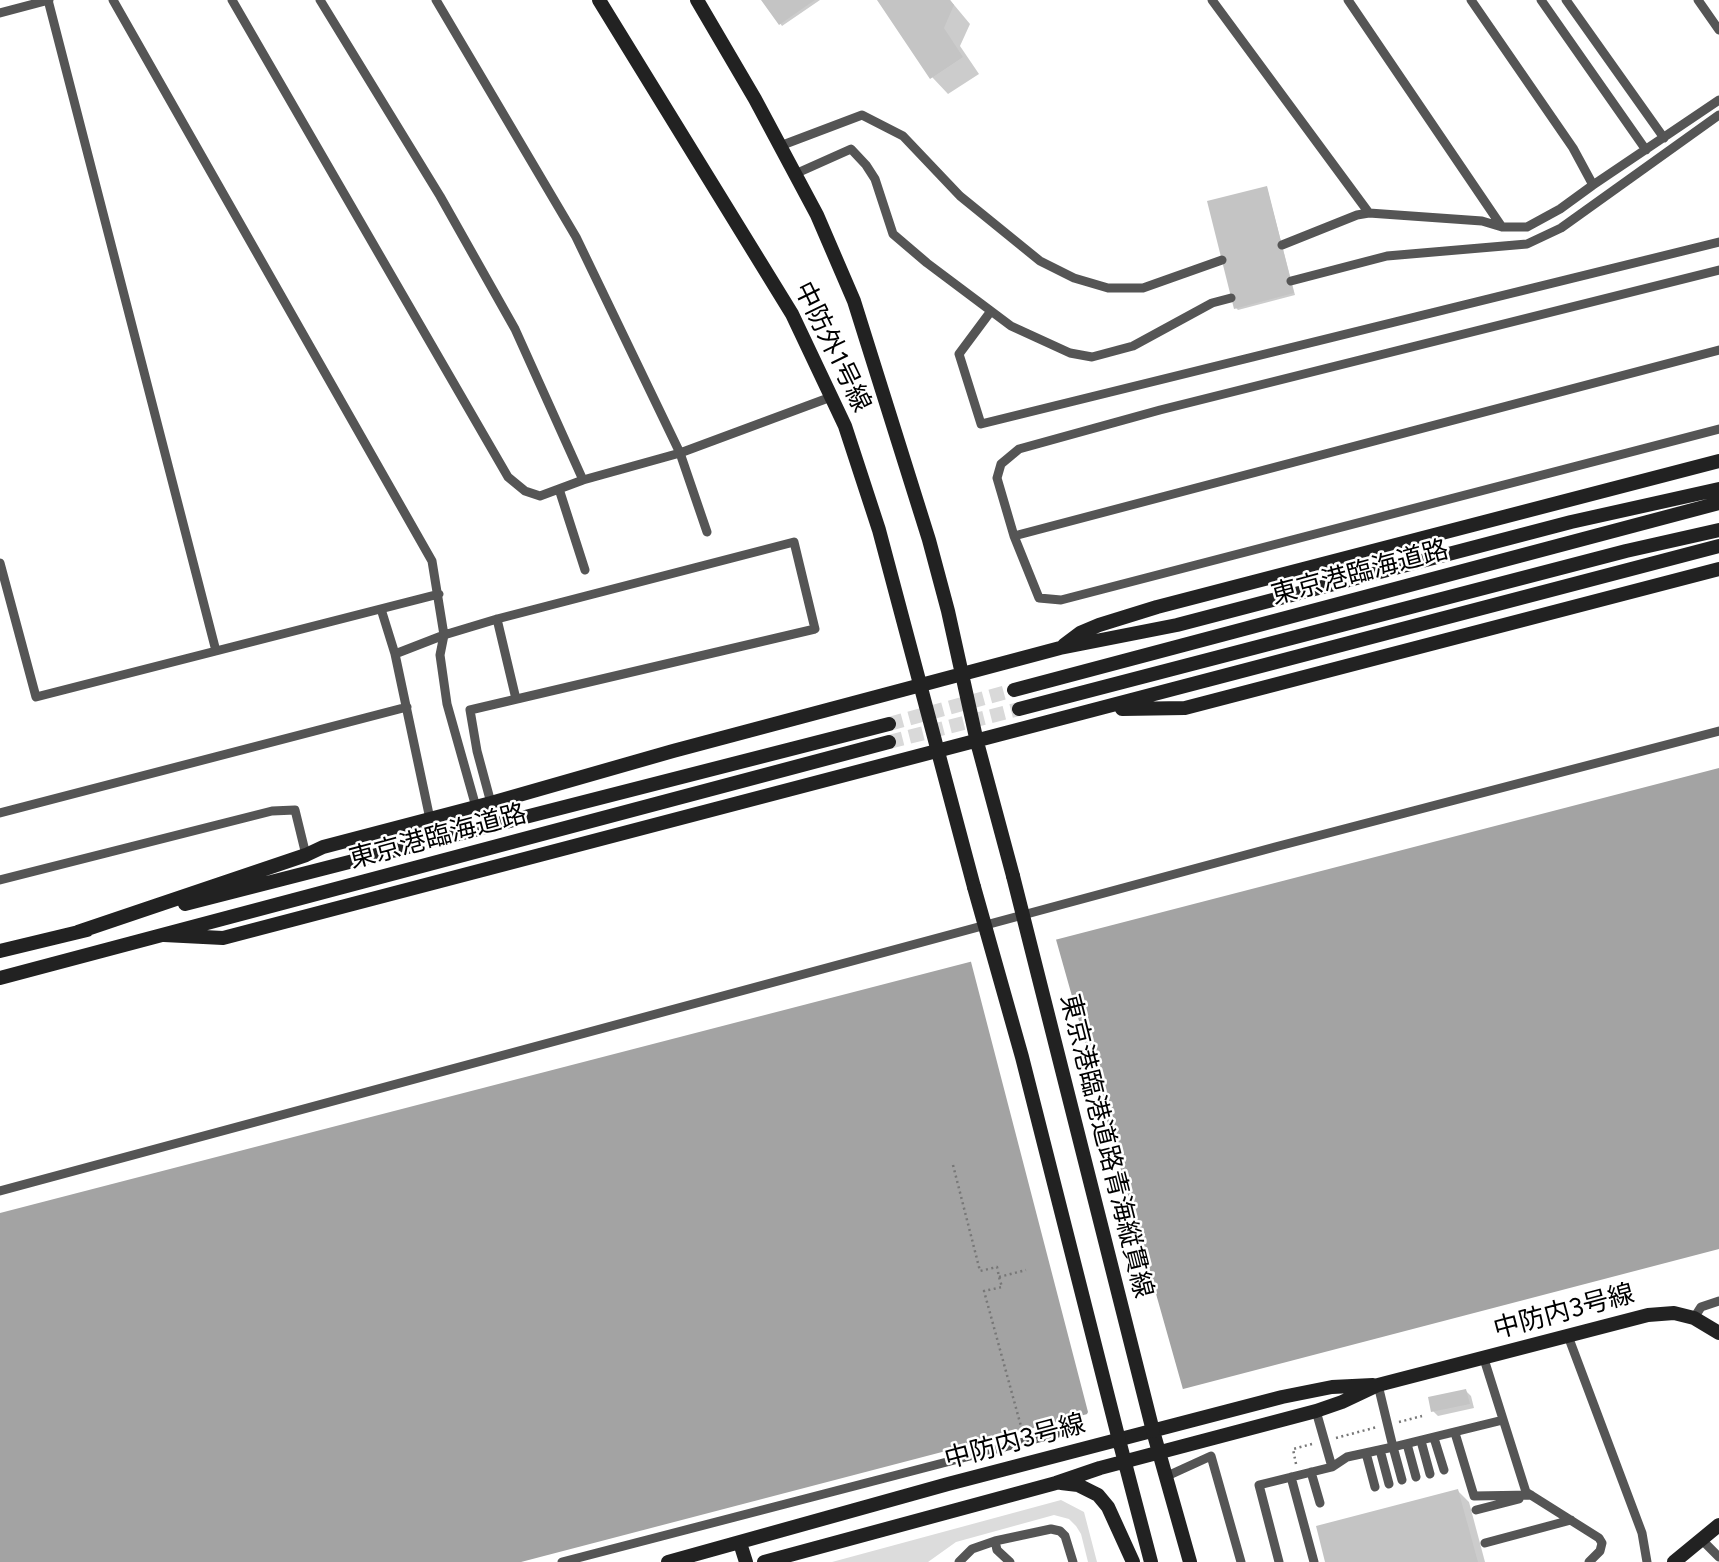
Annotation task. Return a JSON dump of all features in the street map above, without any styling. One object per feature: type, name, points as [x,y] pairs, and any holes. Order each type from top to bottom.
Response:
[{"type":"street","name":"中防外1号線","points":[[599,0],[792,314],[845,426],[864,480],[939,752]]},
{"type":"street","name":"中防外1号線","points":[[698,0],[817,215],[854,301],[929,540],[977,742]]},
{"type":"street","points":[[1060,648],[1080,633],[1157,607],[1719,461]]},
{"type":"street","points":[[78,932],[323,847],[673,751],[1060,648],[1177,625],[1557,525],[1719,489]]},
{"type":"street","name":"東京港臨海道路","points":[[1014,690],[1719,503]]},
{"type":"street","name":"東京港臨海道路","points":[[1019,709],[1626,551],[1719,530]]},
{"type":"street","points":[[164,935],[223,938],[1719,546]]},
{"type":"street","points":[[1100,709],[1185,708],[1719,569]]},
{"type":"street","name":"東京港臨海道路","points":[[0,951],[889,724]]},
{"type":"street","name":"東京港臨海道路","points":[[0,978],[889,742]]},
{"type":"street","name":"東京港臨港道路青海縦貫線","points":[[977,742],[1158,1452],[1190,1562]]},
{"type":"street","points":[[939,752],[974,887],[1023,1057],[1150,1562]]},
{"type":"street","name":"中防内3号線","points":[[668,1562],[948,1484],[1282,1397],[1332,1387],[1378,1385],[1648,1315],[1674,1313],[1694,1318],[1719,1333]]},
{"type":"street","name":"中防内3号線","points":[[771,1561],[1056,1483],[1158,1452],[1316,1411],[1378,1385]]},
{"type":"street","points":[[1056,1483],[1077,1485],[1098,1495],[1108,1507],[1133,1562]]},
{"type":"street","points":[[1674,1562],[1719,1525]]},
{"type":"street","points":[[768,1536],[771,1561]]},
{"type":"street","points":[[740,1543],[746,1562]]},
{"type":"street","points":[[1125,1562],[1127,1546]]},
{"type":"lane","points":[[0,13],[48,0],[216,651]]},
{"type":"lane","points":[[113,0],[432,561],[444,635],[440,655],[447,704],[476,807]]},
{"type":"lane","points":[[232,0],[499,464],[508,477],[525,491],[540,496],[583,480],[680,453],[831,397]]},
{"type":"lane","points":[[320,0],[440,196],[515,329],[583,480]]},
{"type":"lane","points":[[436,0],[576,237],[680,453],[707,532]]},
{"type":"lane","points":[[1212,0],[1369,213]]},
{"type":"lane","points":[[1348,0],[1502,227]]},
{"type":"lane","points":[[1471,0],[1573,148],[1593,185]]},
{"type":"lane","points":[[1541,0],[1646,150]]},
{"type":"lane","points":[[1566,0],[1664,138]]},
{"type":"lane","points":[[1698,0],[1719,30]]},
{"type":"lane","points":[[1282,245],[1357,215],[1369,213],[1482,221],[1502,227],[1527,227],[1560,209],[1719,100]]},
{"type":"lane","points":[[780,146],[862,115],[903,136],[960,196],[1040,261],[1074,278],[1108,288],[1143,288],[1222,260]]},
{"type":"lane","points":[[1291,281],[1387,256],[1527,244],[1561,228],[1719,115]]},
{"type":"lane","points":[[795,174],[850,149],[875,179],[893,234],[1011,326],[1070,353],[1092,357],[1133,346],[1212,303],[1231,299]]},
{"type":"lane","points":[[991,311],[959,354],[981,424],[1719,242]]},
{"type":"lane","points":[[1719,270],[1160,410],[1019,449],[1001,464],[997,478],[1014,536],[1039,598],[1061,600],[1719,429]]},
{"type":"lane","points":[[1014,536],[1719,350]]},
{"type":"lane","points":[[559,489],[585,570]]},
{"type":"lane","points":[[395,654],[497,619],[794,542],[815,629],[470,710],[477,751],[491,803]]},
{"type":"lane","points":[[0,563],[36,697],[439,594]]},
{"type":"lane","points":[[381,609],[395,654],[430,819]]},
{"type":"lane","points":[[497,619],[516,699]]},
{"type":"lane","points":[[0,813],[407,707]]},
{"type":"lane","points":[[0,1191],[1261,850],[1719,731]]},
{"type":"lane","points":[[0,880],[272,811],[295,810],[306,855]]},
{"type":"lane","points":[[1694,1318],[1701,1307],[1719,1301]]},
{"type":"lane","points":[[1568,1336],[1643,1533],[1647,1562]]},
{"type":"lane","points":[[1484,1359],[1525,1492],[1599,1538],[1602,1544],[1600,1551],[1589,1562]]},
{"type":"lane","points":[[1378,1385],[1402,1480]]},
{"type":"lane","points":[[1316,1411],[1332,1467]]},
{"type":"lane","points":[[1279,1562],[1259,1485],[1332,1467],[1348,1457],[1503,1420]]},
{"type":"lane","points":[[562,1562],[1066,1431]]},
{"type":"lane","points":[[1455,1433],[1475,1496],[1531,1495]]},
{"type":"lane","points":[[1434,1438],[1444,1470]]},
{"type":"lane","points":[[1421,1441],[1430,1474]]},
{"type":"lane","points":[[1407,1444],[1416,1477]]},
{"type":"lane","points":[[1380,1450],[1389,1484]]},
{"type":"lane","points":[[1366,1453],[1375,1487]]},
{"type":"lane","points":[[1166,1477],[1211,1455],[1241,1562]]},
{"type":"lane","points":[[1311,1472],[1320,1503]]},
{"type":"lane","points":[[1291,1477],[1314,1562]]},
{"type":"lane","points":[[1476,1510],[1531,1495]]},
{"type":"lane","points":[[1485,1543],[1571,1520]]},
{"type":"lane","points":[[959,1562],[972,1549],[995,1541],[1051,1529],[1065,1536],[1073,1562]]},
{"type":"lane","points":[[1702,1539],[1719,1557]]},
{"type":"lane","points":[[995,1541],[997,1550],[1010,1562]]},
{"type":"path","points":[[953,1165],[980,1271],[997,1267],[1002,1287],[984,1291],[1023,1434]]},
{"type":"path","points":[[999,1277],[1026,1270]]},
{"type":"path","points":[[1399,1422],[1422,1416]]},
{"type":"path","points":[[1333,1438],[1380,1426]]},
{"type":"path","points":[[1297,1465],[1293,1449],[1316,1443]]},
{"type":"shaded area","points":[[1719,768],[1719,1249],[521,1562],[0,1562],[0,1213]]},
{"type":"shaded area","points":[[1061,1500],[1084,1512],[1097,1562],[1088,1562],[1081,1534],[1076,1526],[1069,1519],[1054,1515],[956,1542],[928,1562],[832,1562]]},
{"type":"pier","points":[[1055,936],[1184,1393],[1085,1418],[1088,1412],[970,958]]},
{"type":"building","points":[[761,0],[815,0],[779,25]]},
{"type":"building","points":[[877,0],[950,0],[954,5],[944,28],[963,57],[930,79]]},
{"type":"building","points":[[1267,186],[1294,293],[1234,309],[1207,201]]},
{"type":"building","points":[[1466,1389],[1470,1404],[1431,1412],[1428,1397]]},
{"type":"building","points":[[1458,1489],[1478,1562],[1325,1562],[1316,1526]]},
{"type":"tunnel","points":[[889,724],[1014,690]]},
{"type":"tunnel","points":[[889,742],[1019,709]]}]
